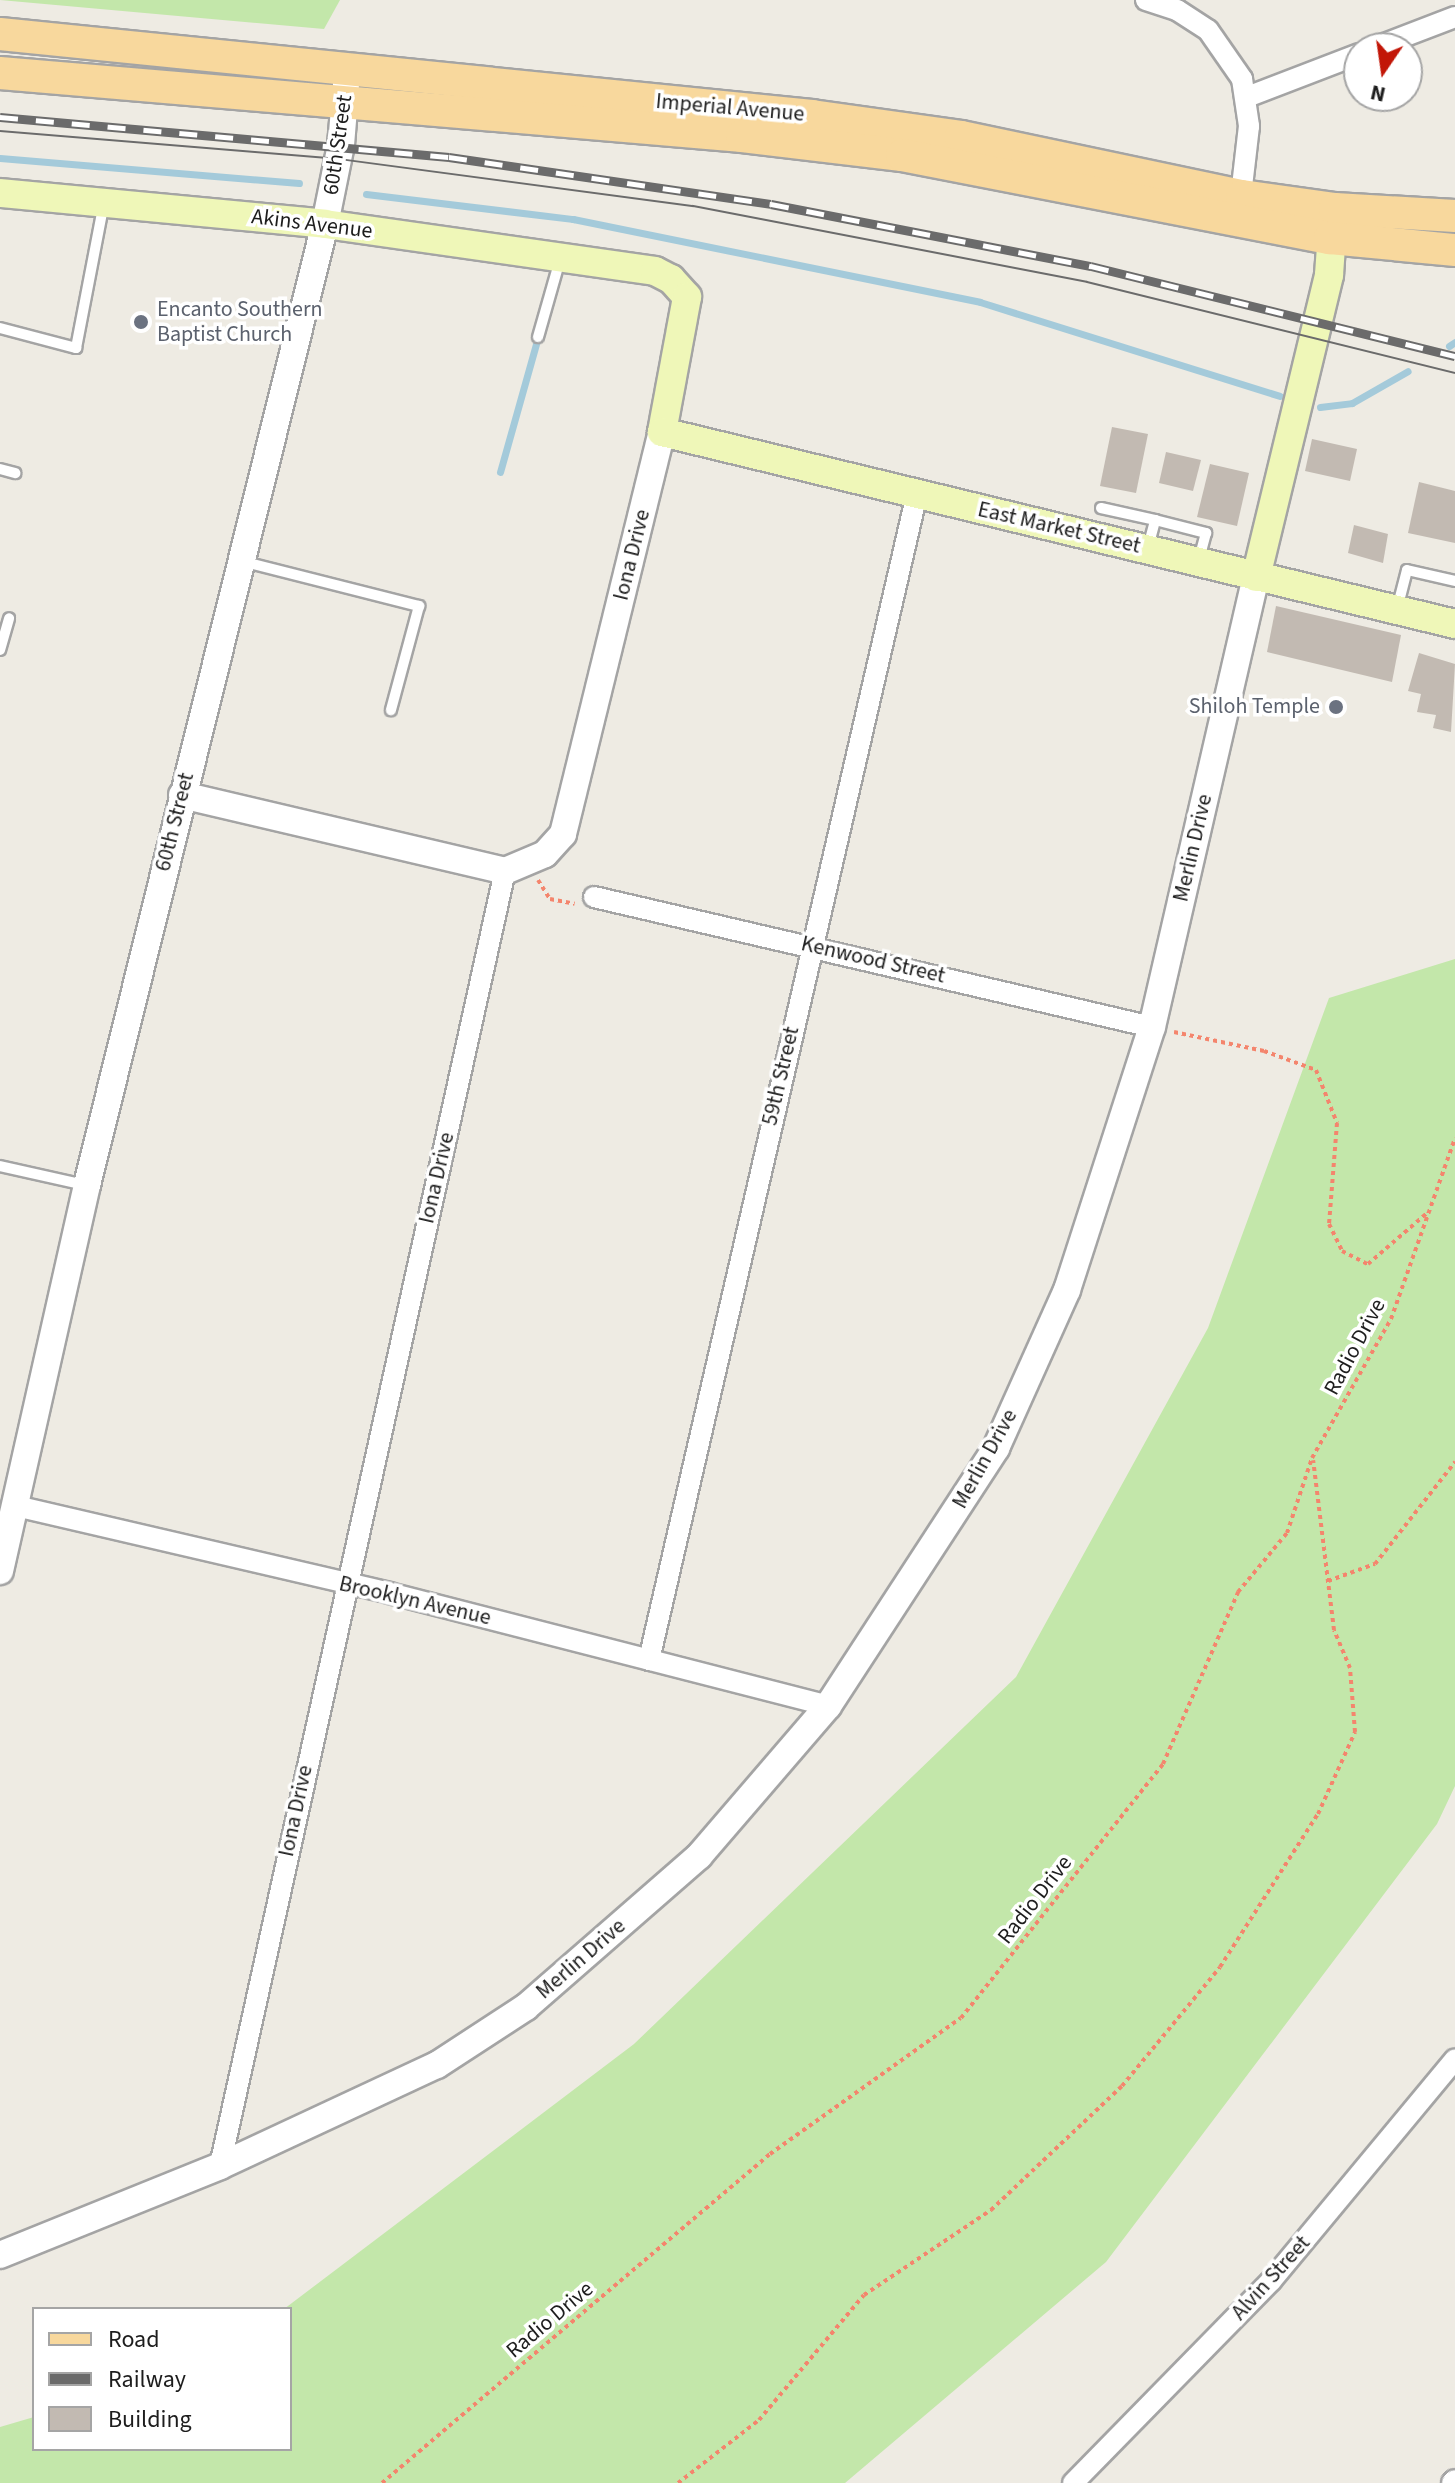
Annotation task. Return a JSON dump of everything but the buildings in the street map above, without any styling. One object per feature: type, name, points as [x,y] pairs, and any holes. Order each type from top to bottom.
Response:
[{"type":"main road","name":"Imperial Avenue","points":[[0,34],[346,87],[902,155],[1332,223],[1455,250]]},
{"type":"main road","name":"Imperial Avenue","points":[[0,73],[346,87]]},
{"type":"main road","name":"Akins Avenue","points":[[0,193],[325,224],[622,268]]},
{"type":"main road","name":"Imperial Avenue","points":[[1332,223],[1455,216]]},
{"type":"main road","name":"Merlin Drive","points":[[1256,577],[1329,275],[1332,223]]},
{"type":"main road","name":"Iona Drive","points":[[622,268],[655,271],[671,279],[687,297],[662,432]]},
{"type":"main road","name":"East Market Street","points":[[662,432],[1455,624]]},
{"type":"street","points":[[1146,0],[1177,10],[1208,30],[1233,60],[1247,97],[1239,208]]},
{"type":"street","points":[[1416,32],[1455,17]]},
{"type":"street","points":[[1247,97],[1343,60]]},
{"type":"street","name":"60th Street","points":[[0,1571],[8,1505],[239,561],[325,224],[346,87]]},
{"type":"street","name":"Iona Drive","points":[[220,2166],[345,1586],[516,867],[545,854],[563,834],[662,432]]},
{"type":"street","name":"59th Street","points":[[649,1660],[917,494]]},
{"type":"street","name":"Merlin Drive","points":[[0,2255],[220,2166],[437,2065],[526,2007],[699,1856],[828,1706],[996,1448],[1067,1290],[1152,1027],[1256,577]]},
{"type":"street","points":[[182,795],[516,867]]},
{"type":"street","name":"Kenwood Street","points":[[594,897],[811,945],[1152,1027]]},
{"type":"street","name":"Brooklyn Avenue","points":[[8,1505],[828,1706]]},
{"type":"street","name":"Alvin Street","points":[[1073,2483],[1271,2281],[1455,2059]]},
{"type":"lane","points":[[0,328],[76,348],[104,202]]},
{"type":"lane","points":[[538,337],[560,258]]},
{"type":"lane","points":[[0,469],[15,473]]},
{"type":"lane","points":[[1101,508],[1206,533],[1199,561]]},
{"type":"lane","points":[[1148,549],[1155,520]]},
{"type":"lane","points":[[239,561],[419,606],[391,710]]},
{"type":"lane","points":[[1397,610],[1407,570],[1455,581]]},
{"type":"lane","points":[[0,650],[9,618]]},
{"type":"lane","points":[[0,1166],[87,1185]]},
{"type":"path","points":[[516,867],[550,899],[582,905],[594,897]]},
{"type":"path","points":[[1152,1027],[1264,1051],[1316,1070],[1337,1123],[1329,1224],[1342,1251],[1368,1264],[1429,1211]]},
{"type":"path","name":"Radio Drive","points":[[382,2483],[770,2154],[961,2018],[1163,1764],[1238,1592],[1287,1533],[1312,1458],[1391,1319],[1455,1138]]},
{"type":"path","points":[[678,2483],[759,2420],[864,2295],[991,2210],[1122,2086],[1220,1967],[1318,1814],[1355,1732],[1350,1668],[1334,1630],[1312,1458]]},
{"type":"path","points":[[1328,1581],[1375,1564],[1455,1462]]},
{"type":"green space","points":[[0,0],[340,0],[324,29]]},
{"type":"green space","points":[[1455,959],[1455,1786],[1437,1824],[1106,2262],[845,2483],[0,2483],[0,2427],[32,2418],[32,2451],[292,2451],[292,2307],[287,2307],[634,2044],[1016,1677],[1208,1328],[1329,998]]},
{"type":"waterway","points":[[0,158],[299,183]]},
{"type":"waterway","points":[[366,194],[573,219],[980,302],[1280,396]]},
{"type":"waterway","points":[[500,472],[538,337]]},
{"type":"waterway","points":[[1449,346],[1455,342]]},
{"type":"waterway","points":[[1320,407],[1352,403],[1408,371]]},
{"type":"tram line","points":[[0,131],[339,159],[693,206],[1087,282],[1455,373]]},
{"type":"railway","points":[[0,117],[449,157],[771,204],[1091,266],[1455,356]]},
{"type":"place","name":"Encanto Southern Baptist Church","points":[[141,322]]},
{"type":"place","name":"Shiloh Temple","points":[[1336,707]]}]
